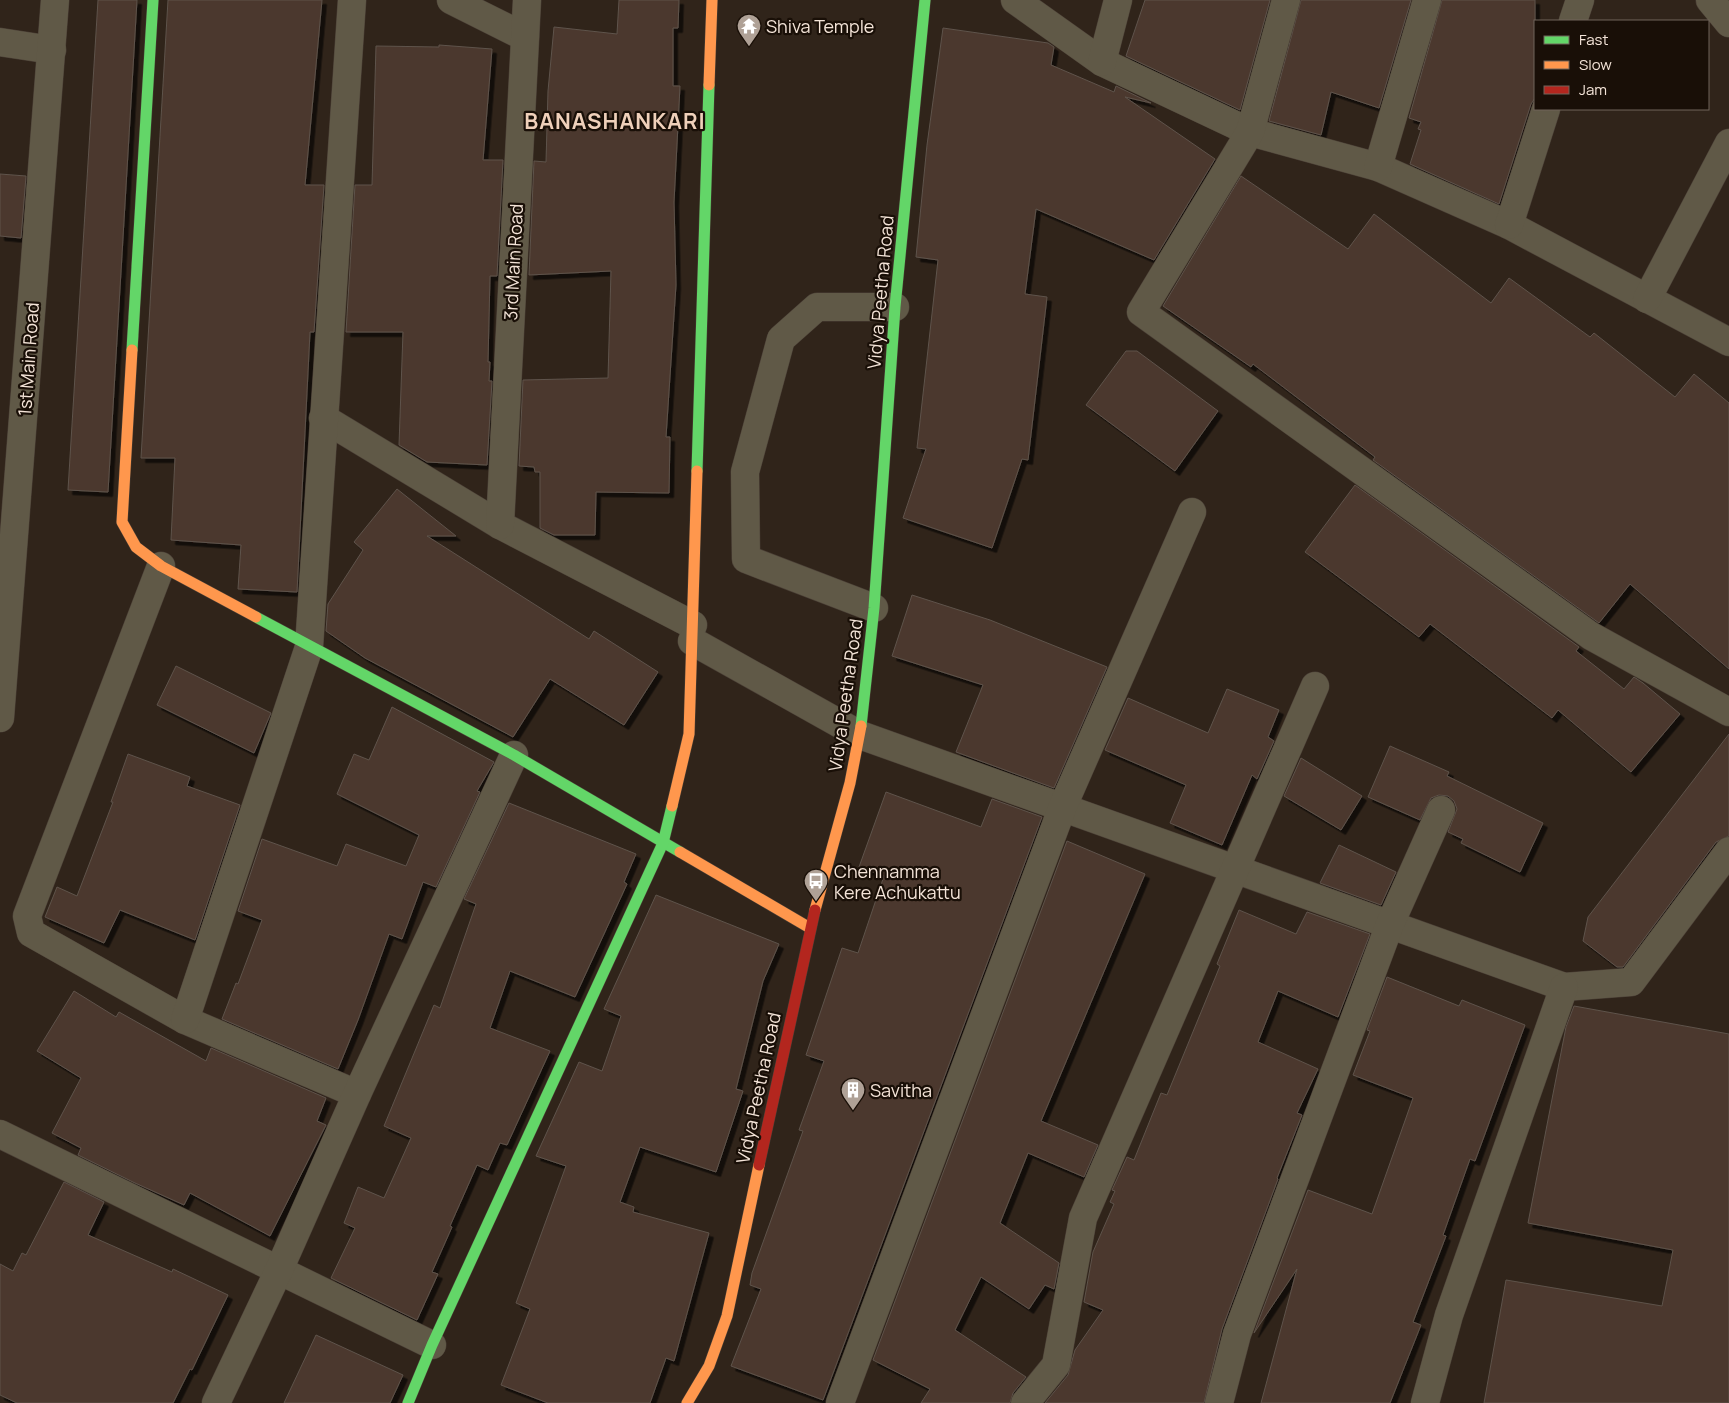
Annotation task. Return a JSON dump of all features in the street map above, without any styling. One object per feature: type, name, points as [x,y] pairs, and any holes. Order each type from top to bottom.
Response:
[{"type":"street","name":"1st Main Road","points":[[0,718],[55,0]]},
{"type":"street","points":[[153,0],[122,522],[136,547],[161,566],[309,647],[514,755],[810,928]]},
{"type":"street","points":[[185,1020],[309,647],[352,0]]},
{"type":"street","points":[[451,0],[525,37]]},
{"type":"street","name":"3rd Main Road","points":[[500,525],[526,0]]},
{"type":"street","points":[[408,1403],[432,1345],[663,843],[689,734],[712,0]]},
{"type":"street","name":"Vidya Peetha Road","points":[[687,1403],[709,1366],[727,1316],[810,928],[850,783],[860,735],[874,608],[895,307],[925,0]]},
{"type":"street","points":[[1015,0],[1102,62],[1250,132],[1378,167],[1509,225],[1729,342]]},
{"type":"street","points":[[1102,62],[1118,0]]},
{"type":"street","points":[[1286,0],[1250,132],[1141,312],[1591,636],[1729,712]]},
{"type":"street","points":[[1378,167],[1428,0]]},
{"type":"street","points":[[1573,20],[1580,0]]},
{"type":"street","points":[[1710,0],[1729,23]]},
{"type":"street","points":[[0,42],[52,50]]},
{"type":"street","points":[[1509,225],[1546,110]]},
{"type":"street","points":[[1647,299],[1729,143]]},
{"type":"street","points":[[874,608],[746,559],[745,472],[781,339],[817,307],[895,307]]},
{"type":"street","points":[[324,418],[500,525],[692,633],[860,735],[1063,806],[1564,987],[1631,982],[1729,851]]},
{"type":"street","points":[[840,1403],[1063,806],[1192,512]]},
{"type":"street","points":[[161,566],[27,916],[31,933],[185,1020],[357,1094]]},
{"type":"street","points":[[1025,1403],[1056,1366],[1084,1218],[1315,686]]},
{"type":"street","points":[[216,1403],[280,1270],[357,1094],[514,755]]},
{"type":"street","points":[[1220,1403],[1237,1334],[1390,924],[1440,810]]},
{"type":"street","points":[[1425,1403],[1449,1315],[1564,987]]},
{"type":"street","points":[[0,1134],[432,1345]]},
{"type":"building","points":[[98,0],[137,0],[108,492],[68,490]]},
{"type":"building","points":[[168,0],[322,0],[305,185],[324,185],[314,332],[310,332],[297,592],[238,589],[241,545],[171,540],[175,458],[141,458]]},
{"type":"building","points":[[619,0],[679,0],[678,28],[673,28],[673,86],[680,86],[674,202],[676,285],[666,437],[670,437],[669,493],[596,492],[595,535],[554,535],[540,528],[540,472],[535,472],[534,467],[519,466],[523,380],[608,378],[611,271],[529,275],[534,161],[546,162],[548,91],[554,27],[617,34]]},
{"type":"building","points":[[1145,0],[1270,0],[1240,110],[1126,56]]},
{"type":"building","points":[[1301,0],[1411,0],[1379,108],[1331,92],[1321,135],[1269,121]]},
{"type":"building","points":[[1442,0],[1535,0],[1534,100],[1499,204],[1410,164],[1421,130],[1418,129],[1421,122],[1409,118]]},
{"type":"building","points":[[943,28],[1048,43],[1054,47],[1051,65],[1114,92],[1116,86],[1151,103],[1125,97],[1215,159],[1154,260],[1036,209],[1025,294],[1047,297],[1028,460],[1022,459],[992,548],[903,518],[926,449],[917,448],[938,260],[916,257],[927,145]]},
{"type":"building","points":[[439,45],[492,49],[483,160],[503,160],[497,276],[490,276],[488,362],[490,362],[489,381],[492,381],[487,465],[427,462],[399,445],[403,332],[346,332],[355,185],[372,185],[376,46],[439,47]]},
{"type":"building","points":[[0,174],[26,176],[21,238],[0,236]]},
{"type":"building","points":[[1241,176],[1348,249],[1374,214],[1491,303],[1509,278],[1590,337],[1594,333],[1675,397],[1694,374],[1729,403],[1729,669],[1630,584],[1599,623],[1373,460],[1375,457],[1253,364],[1251,367],[1163,306]]},
{"type":"building","points":[[1126,351],[1137,351],[1218,411],[1175,471],[1086,405]]},
{"type":"building","points":[[1355,485],[1579,647],[1576,651],[1624,689],[1634,677],[1680,714],[1631,772],[1558,710],[1552,718],[1430,624],[1419,637],[1305,552]]},
{"type":"building","points":[[397,489],[456,536],[427,536],[589,639],[594,631],[658,672],[624,725],[550,679],[513,737],[365,658],[326,631],[328,604],[363,550],[354,542]]},
{"type":"building","points":[[912,595],[990,620],[1107,667],[1054,788],[956,752],[983,685],[892,656]]},
{"type":"building","points":[[176,666],[271,713],[254,753],[157,705]]},
{"type":"building","points":[[1227,689],[1279,710],[1268,737],[1274,741],[1257,779],[1252,775],[1222,845],[1170,823],[1186,785],[1105,750],[1128,698],[1208,733]]},
{"type":"building","points":[[392,707],[494,762],[477,791],[480,792],[436,887],[423,882],[402,939],[389,934],[338,1069],[222,1019],[236,983],[238,984],[262,920],[238,911],[262,839],[337,866],[346,844],[406,866],[419,835],[337,794],[354,754],[369,760]]},
{"type":"building","points":[[1729,734],[1729,836],[1716,842],[1623,967],[1617,967],[1583,941],[1588,917]]},
{"type":"building","points":[[1390,746],[1449,772],[1447,776],[1543,823],[1520,872],[1461,843],[1463,839],[1448,832],[1457,809],[1454,801],[1448,796],[1439,795],[1431,798],[1420,820],[1368,797]]},
{"type":"building","points":[[128,754],[190,777],[187,786],[240,805],[195,940],[120,910],[104,943],[45,917],[57,887],[77,896],[113,802],[111,802]]},
{"type":"building","points":[[1301,758],[1362,796],[1341,830],[1284,796]]},
{"type":"building","points":[[886,792],[981,827],[992,799],[1042,817],[823,1400],[731,1366],[761,1289],[750,1285],[752,1273],[803,1131],[799,1130],[824,1061],[806,1055],[842,948],[858,953],[884,876],[859,867]]},
{"type":"building","points":[[509,803],[636,854],[624,882],[627,884],[575,997],[510,971],[490,1028],[550,1051],[507,1145],[500,1143],[488,1170],[477,1165],[432,1272],[438,1274],[417,1320],[331,1278],[355,1228],[344,1223],[358,1187],[384,1198],[411,1138],[384,1126],[434,1005],[440,1008],[476,904],[464,899]]},
{"type":"building","points":[[1067,841],[1145,874],[1041,1121],[1098,1145],[1084,1177],[1028,1153],[1000,1223],[1059,1263],[1054,1289],[1045,1285],[1029,1309],[981,1277],[955,1330],[1026,1377],[1013,1393],[1010,1403],[921,1403],[930,1389],[873,1360]]},
{"type":"building","points":[[1339,845],[1396,872],[1381,905],[1320,883]]},
{"type":"building","points":[[656,895],[779,944],[763,981],[736,1089],[743,1091],[716,1172],[640,1147],[620,1202],[634,1207],[633,1212],[709,1233],[674,1361],[666,1358],[650,1403],[548,1403],[501,1385],[530,1309],[516,1303],[566,1166],[536,1156],[579,1062],[602,1071],[621,1016],[604,1009]]},
{"type":"building","points":[[1239,910],[1296,934],[1307,912],[1370,934],[1338,1017],[1278,991],[1258,1042],[1318,1069],[1297,1113],[1302,1115],[1222,1329],[1204,1403],[1045,1403],[1068,1375],[1075,1350],[1103,1310],[1084,1302],[1093,1252],[1114,1204],[1110,1202],[1115,1191],[1112,1190],[1127,1157],[1134,1160],[1161,1093],[1167,1095],[1220,966],[1217,964]]},
{"type":"building","points":[[1387,977],[1459,1006],[1462,1000],[1525,1025],[1475,1161],[1470,1159],[1443,1235],[1446,1236],[1413,1322],[1421,1325],[1390,1403],[1261,1403],[1297,1269],[1254,1333],[1308,1190],[1372,1214],[1413,1098],[1353,1075],[1370,1031],[1367,1030]]},
{"type":"building","points":[[74,991],[116,1017],[119,1012],[206,1061],[211,1048],[326,1098],[317,1121],[326,1125],[270,1236],[190,1193],[184,1205],[135,1183],[78,1155],[81,1148],[52,1133],[81,1078],[37,1051]]},
{"type":"building","points":[[1574,1006],[1729,1034],[1729,1403],[1484,1403],[1506,1280],[1662,1306],[1673,1250],[1528,1223],[1566,1027]]},
{"type":"building","points":[[64,1182],[104,1202],[88,1235],[172,1272],[173,1269],[228,1295],[192,1370],[190,1369],[173,1403],[17,1403],[0,1395],[0,1264],[13,1271],[22,1253],[26,1255]]},
{"type":"building","points":[[316,1335],[403,1375],[390,1403],[284,1403]]},
{"type":"traffic: fast","points":[[132,350],[153,0]]},
{"type":"traffic: fast","points":[[861,726],[874,608],[895,307],[925,0]]},
{"type":"traffic: fast","points":[[697,471],[709,85]]},
{"type":"traffic: fast","points":[[256,617],[514,755],[680,852]]},
{"type":"traffic: fast","points":[[408,1403],[432,1345],[663,843],[672,806]]},
{"type":"traffic: slow","points":[[709,85],[712,0]]},
{"type":"traffic: slow","points":[[132,350],[122,522],[136,547],[161,566],[256,617]]},
{"type":"traffic: slow","points":[[672,806],[689,734],[697,471]]},
{"type":"traffic: slow","points":[[815,910],[850,783],[861,726]]},
{"type":"traffic: slow","points":[[680,852],[810,928]]},
{"type":"traffic: slow","points":[[687,1403],[709,1366],[727,1316],[759,1165]]},
{"type":"traffic: jam","points":[[759,1165],[815,910]]},
{"type":"place","name":"Shiva Temple","points":[[749,47]]},
{"type":"place","name":"Chennamma Kere Achukattu","points":[[816,902]]},
{"type":"place","name":"Savitha","points":[[853,1111]]},
{"type":"district","name":"BANASHANKARI","points":[[615,121]]}]
